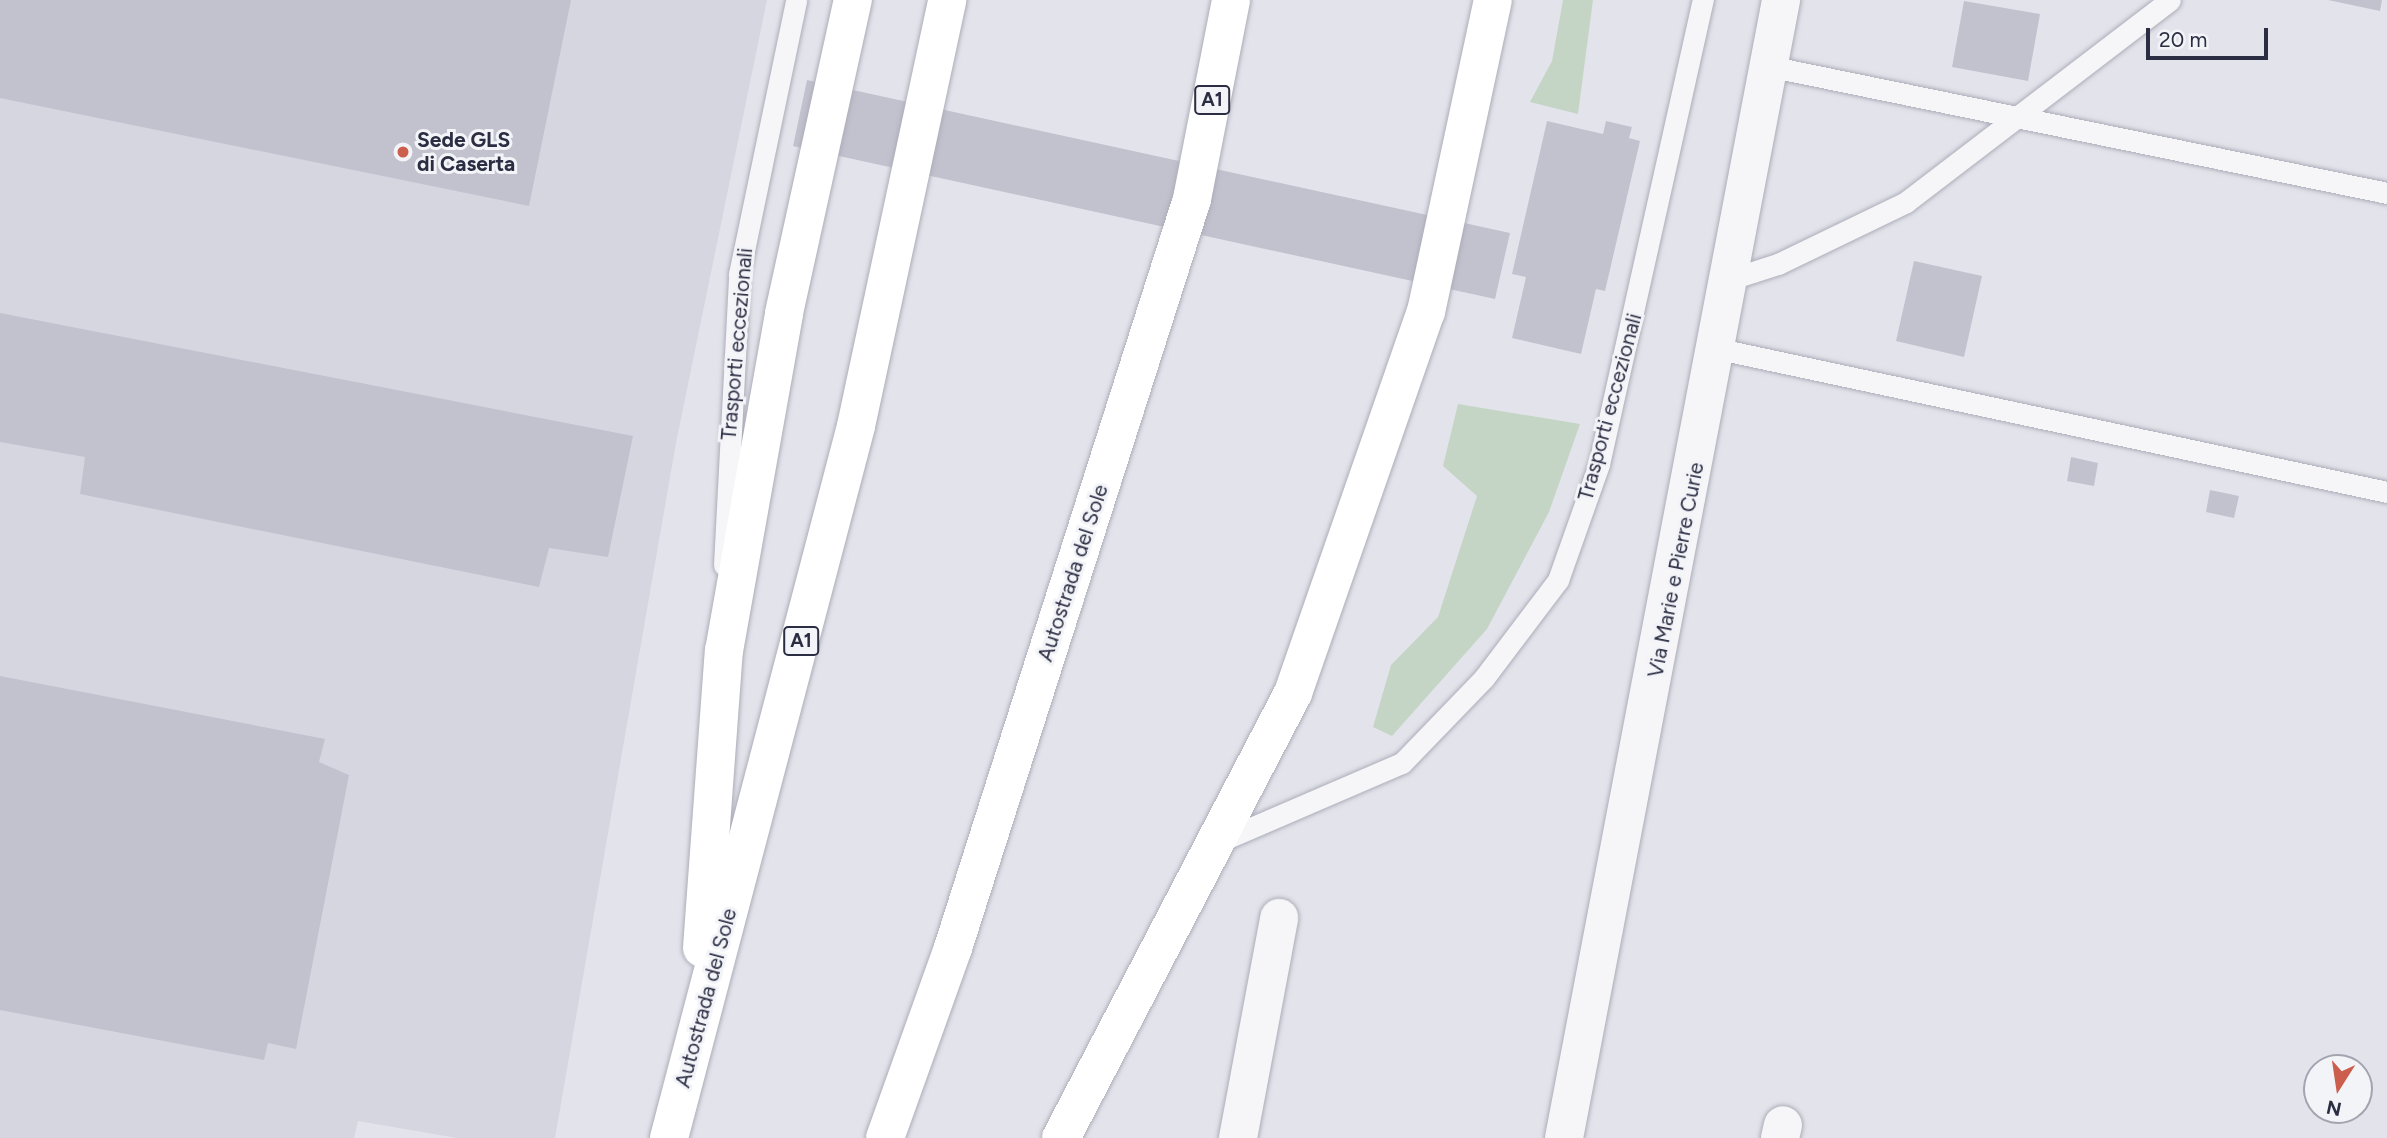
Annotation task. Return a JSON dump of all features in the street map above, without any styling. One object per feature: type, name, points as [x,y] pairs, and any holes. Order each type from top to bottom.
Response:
[{"type":"highway","points":[[695,1034],[724,651],[784,313],[853,0]]},
{"type":"highway","name":"Autostrada del Sole","points":[[669,1138],[856,426],[947,0]]},
{"type":"highway","name":"Autostrada del Sole","points":[[885,1138],[953,948],[1192,199],[1231,0]]},
{"type":"highway","points":[[1061,1138],[1293,693],[1426,312],[1493,0]]},
{"type":"street","name":"Via Marie e Pierre Curie","points":[[1564,1138],[1719,349],[1781,0]]},
{"type":"street","points":[[1238,1138],[1279,918]]},
{"type":"lane","name":"Trasporti eccezionali","points":[[724,651],[738,275],[796,0]]},
{"type":"lane","name":"Trasporti eccezionali","points":[[1214,844],[1402,764],[1485,678],[1558,580],[1599,464],[1703,0]]},
{"type":"lane","points":[[1731,279],[1778,264],[1906,202],[2170,0]]},
{"type":"lane","points":[[1768,66],[2387,193]]},
{"type":"lane","points":[[1719,349],[2387,492]]},
{"type":"shaded area","points":[[0,0],[767,0],[676,443],[555,1138],[457,1138],[358,1121],[354,1138],[0,1138]]},
{"type":"green space","points":[[1563,0],[1593,0],[1578,114],[1530,102],[1552,61]]},
{"type":"green space","points":[[1458,404],[1580,424],[1549,512],[1487,629],[1392,736],[1373,727],[1391,665],[1438,617],[1477,496],[1443,466]]},
{"type":"building","name":"Sede GLS di Caserta","points":[[0,0],[571,0],[529,206],[0,98]]},
{"type":"building","points":[[2328,0],[2382,0],[2380,11]]},
{"type":"building","points":[[1964,1],[2040,14],[2028,81],[1952,67]]},
{"type":"building","points":[[807,80],[1510,233],[1495,299],[793,146]]},
{"type":"building","points":[[1547,121],[1603,134],[1606,121],[1632,127],[1629,138],[1640,141],[1605,291],[1596,289],[1581,354],[1512,338],[1526,277],[1512,274]]},
{"type":"building","points":[[1914,261],[1982,276],[1964,357],[1896,341]]},
{"type":"building","points":[[0,313],[633,436],[608,557],[549,548],[539,587],[80,494],[85,457],[0,442]]},
{"type":"building","points":[[2071,457],[2098,463],[2094,486],[2067,481]]},
{"type":"building","points":[[2210,490],[2239,496],[2234,518],[2206,512]]},
{"type":"building","points":[[0,676],[325,739],[319,762],[349,775],[296,1049],[268,1043],[264,1060],[0,1010]]},
{"type":"place","name":"Sede GLS di Caserta","points":[[403,152]]}]
